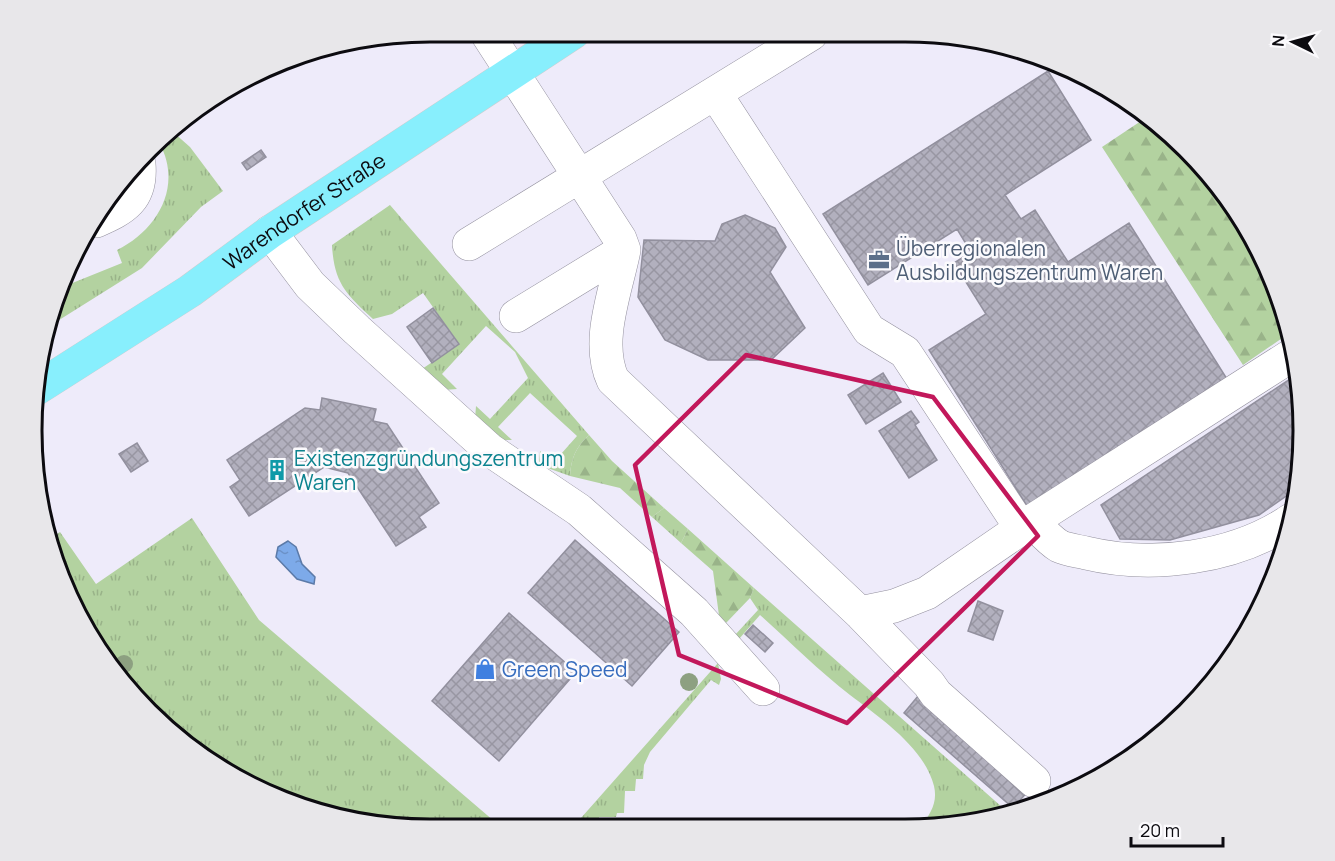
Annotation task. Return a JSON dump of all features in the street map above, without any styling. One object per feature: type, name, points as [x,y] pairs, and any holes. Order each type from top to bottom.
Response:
[{"type":"main road","name":"Warendorfer Straße","points":[[45,383],[190,291],[270,232],[559,42]]},
{"type":"street","points":[[493,42],[581,175],[620,239],[624,250],[605,344],[606,364],[613,380],[860,613],[936,694],[1034,782]]},
{"type":"street","points":[[469,244],[798,42]]},
{"type":"street","points":[[715,93],[869,330],[905,352],[1026,525],[1060,546],[1104,557],[1152,560],[1176,558],[1244,544],[1281,527]]},
{"type":"street","points":[[106,216],[123,210],[134,194],[140,172]]},
{"type":"street","points":[[270,232],[309,285],[357,330],[490,450],[579,510],[694,612],[763,689]]},
{"type":"street","points":[[516,316],[624,250]]},
{"type":"street","points":[[860,613],[894,606],[927,593],[1026,525],[1287,358]]},
{"type":"highlighted area","points":[[746,355],[933,397],[1038,536],[847,723],[679,655],[635,465]]},
{"type":"green space","points":[[1140,121],[1161,138],[1197,174],[1228,215],[1253,259],[1282,338],[1243,365],[1102,147]]},
{"type":"green space","points":[[177,136],[190,147],[223,191],[201,207],[142,268],[58,321],[71,283],[122,263],[117,250],[131,242],[154,220],[167,192],[166,160],[162,150]]},
{"type":"green space","points":[[390,205],[589,435],[575,453],[570,476],[539,465],[540,451],[553,463],[577,436],[530,393],[498,427],[512,440],[500,440],[475,419],[476,406],[490,419],[528,378],[515,352],[486,326],[442,374],[457,389],[444,390],[422,369],[459,344],[423,293],[392,314],[373,319],[343,287],[335,269],[332,245]]},
{"type":"green space","points":[[589,435],[612,461],[664,508],[652,517],[620,488],[570,476],[575,453]]},
{"type":"green space","points":[[664,508],[688,529],[681,543],[652,517]]},
{"type":"green space","points":[[192,518],[259,620],[492,819],[405,818],[355,812],[282,789],[236,767],[174,723],[138,687],[122,667],[94,625],[82,602],[56,535],[60,532],[96,584]]},
{"type":"green space","points":[[688,529],[754,588],[750,598],[726,623],[720,623],[713,571],[681,543]]},
{"type":"green space","points":[[754,588],[1002,807],[955,816],[927,818],[934,803],[934,786],[921,759],[900,734],[827,676],[760,615],[739,639],[735,635],[758,610],[750,598]]},
{"type":"green space","points":[[718,663],[721,679],[719,685],[711,680],[650,752],[644,765],[643,779],[636,779],[635,791],[625,791],[624,813],[617,813],[616,817],[580,819]]},
{"type":"water","points":[[288,541],[296,547],[302,564],[315,577],[314,584],[297,579],[276,557],[278,547]]},
{"type":"building","points":[[1048,71],[1091,140],[1005,195],[1021,219],[1035,210],[1068,262],[1129,223],[1227,379],[1027,506],[929,350],[986,314],[954,263],[971,252],[957,229],[868,285],[823,214]]},
{"type":"building","points":[[261,150],[266,157],[247,170],[242,163]]},
{"type":"building","points":[[745,215],[775,228],[786,247],[770,272],[805,328],[771,360],[708,360],[665,340],[638,297],[644,240],[715,241],[722,224]]},
{"type":"building","points":[[433,308],[459,344],[432,363],[407,327]]},
{"type":"building","points":[[883,373],[901,402],[866,424],[848,395]]},
{"type":"building","points":[[1290,379],[1293,430],[1288,495],[1259,515],[1170,540],[1120,539],[1101,505]]},
{"type":"building","name":"Existenzgründungszentrum Waren","points":[[322,398],[376,409],[373,421],[387,424],[439,503],[419,517],[426,527],[396,546],[348,473],[324,467],[249,516],[230,487],[240,480],[227,460],[305,408],[320,410]]},
{"type":"building","points":[[911,411],[919,422],[915,425],[937,460],[909,478],[879,431]]},
{"type":"building","points":[[137,443],[148,461],[131,472],[119,454]]},
{"type":"building","points":[[575,540],[679,632],[632,686],[528,593]]},
{"type":"building","points":[[978,601],[1003,611],[993,640],[968,631]]},
{"type":"building","points":[[509,613],[576,672],[499,761],[432,701]]},
{"type":"building","points":[[753,625],[773,643],[765,652],[745,634]]},
{"type":"building","points":[[923,690],[1030,789],[1019,801],[1009,805],[904,713]]},
{"type":"place","name":"Überregionalen Ausbildungszentrum Waren","points":[[879,260]]},
{"type":"place","name":"Existenzgründungszentrum Waren","points":[[277,470]]},
{"type":"place","name":"Green Speed","points":[[485,669]]}]
